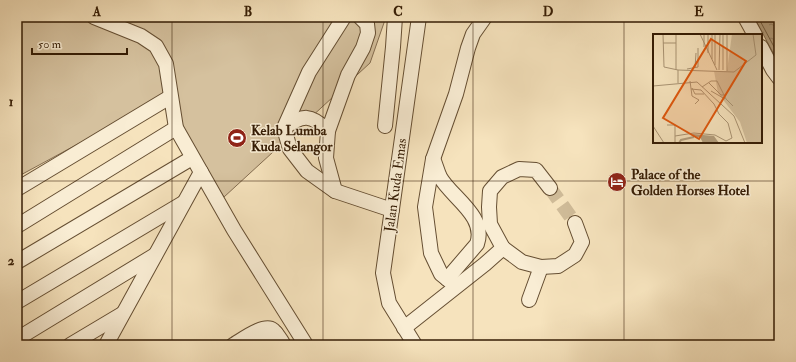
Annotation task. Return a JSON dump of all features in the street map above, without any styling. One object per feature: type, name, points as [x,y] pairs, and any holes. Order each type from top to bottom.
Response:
[{"type":"street","points":[[94,17],[142,36],[156,46],[166,64],[176,128],[234,230],[306,345]]},
{"type":"street","points":[[344,17],[309,72],[284,128],[290,149],[307,171],[334,191],[392,210]]},
{"type":"street","points":[[334,191],[326,158],[328,131],[348,75],[363,48],[368,33],[367,24],[360,17]]},
{"type":"street","points":[[385,126],[395,17]]},
{"type":"street","name":"Jalan Kuda Emas","points":[[415,345],[389,303],[383,273],[419,17]]},
{"type":"street","points":[[452,282],[441,274],[430,253],[425,207],[433,159],[456,94],[468,48],[474,34],[485,17]]},
{"type":"street","points":[[745,17],[754,34]]},
{"type":"street","points":[[762,49],[779,78]]},
{"type":"street","points":[[17,189],[170,97]]},
{"type":"street","points":[[284,128],[294,120],[305,117],[319,122],[328,131]]},
{"type":"street","points":[[17,226],[176,128]]},
{"type":"street","points":[[17,262],[192,158]]},
{"type":"street","points":[[404,328],[452,282],[480,238],[479,231],[470,210],[441,177],[433,159]]},
{"type":"street","points":[[550,188],[536,170],[519,169],[502,177],[490,191],[490,224],[503,248],[522,262],[541,267],[558,266],[575,255],[582,242],[575,223]]},
{"type":"street","points":[[106,345],[201,172]]},
{"type":"street","points":[[17,302],[184,203]]},
{"type":"street","points":[[452,282],[485,264],[503,248]]},
{"type":"street","points":[[17,339],[155,254]]},
{"type":"street","points":[[529,300],[541,267]]},
{"type":"street","points":[[70,345],[122,314]]},
{"type":"street","points":[[233,345],[266,328],[272,329],[282,342]]},
{"type":"street","points":[[256,345],[282,342]]},
{"type":"shaded area","name":"Kelab Lumba Kuda Selangor","points":[[17,17],[386,17],[370,63],[224,197],[161,99],[17,177]]},
{"type":"water","points":[[754,17],[779,17],[779,64]]},
{"type":"tunnel","points":[[550,188],[575,223]]},
{"type":"place","name":"Kelab Lumba Kuda Selangor","points":[[237,138]]},
{"type":"place","name":"Palace of the Golden Horses Hotel","points":[[617,182]]}]
